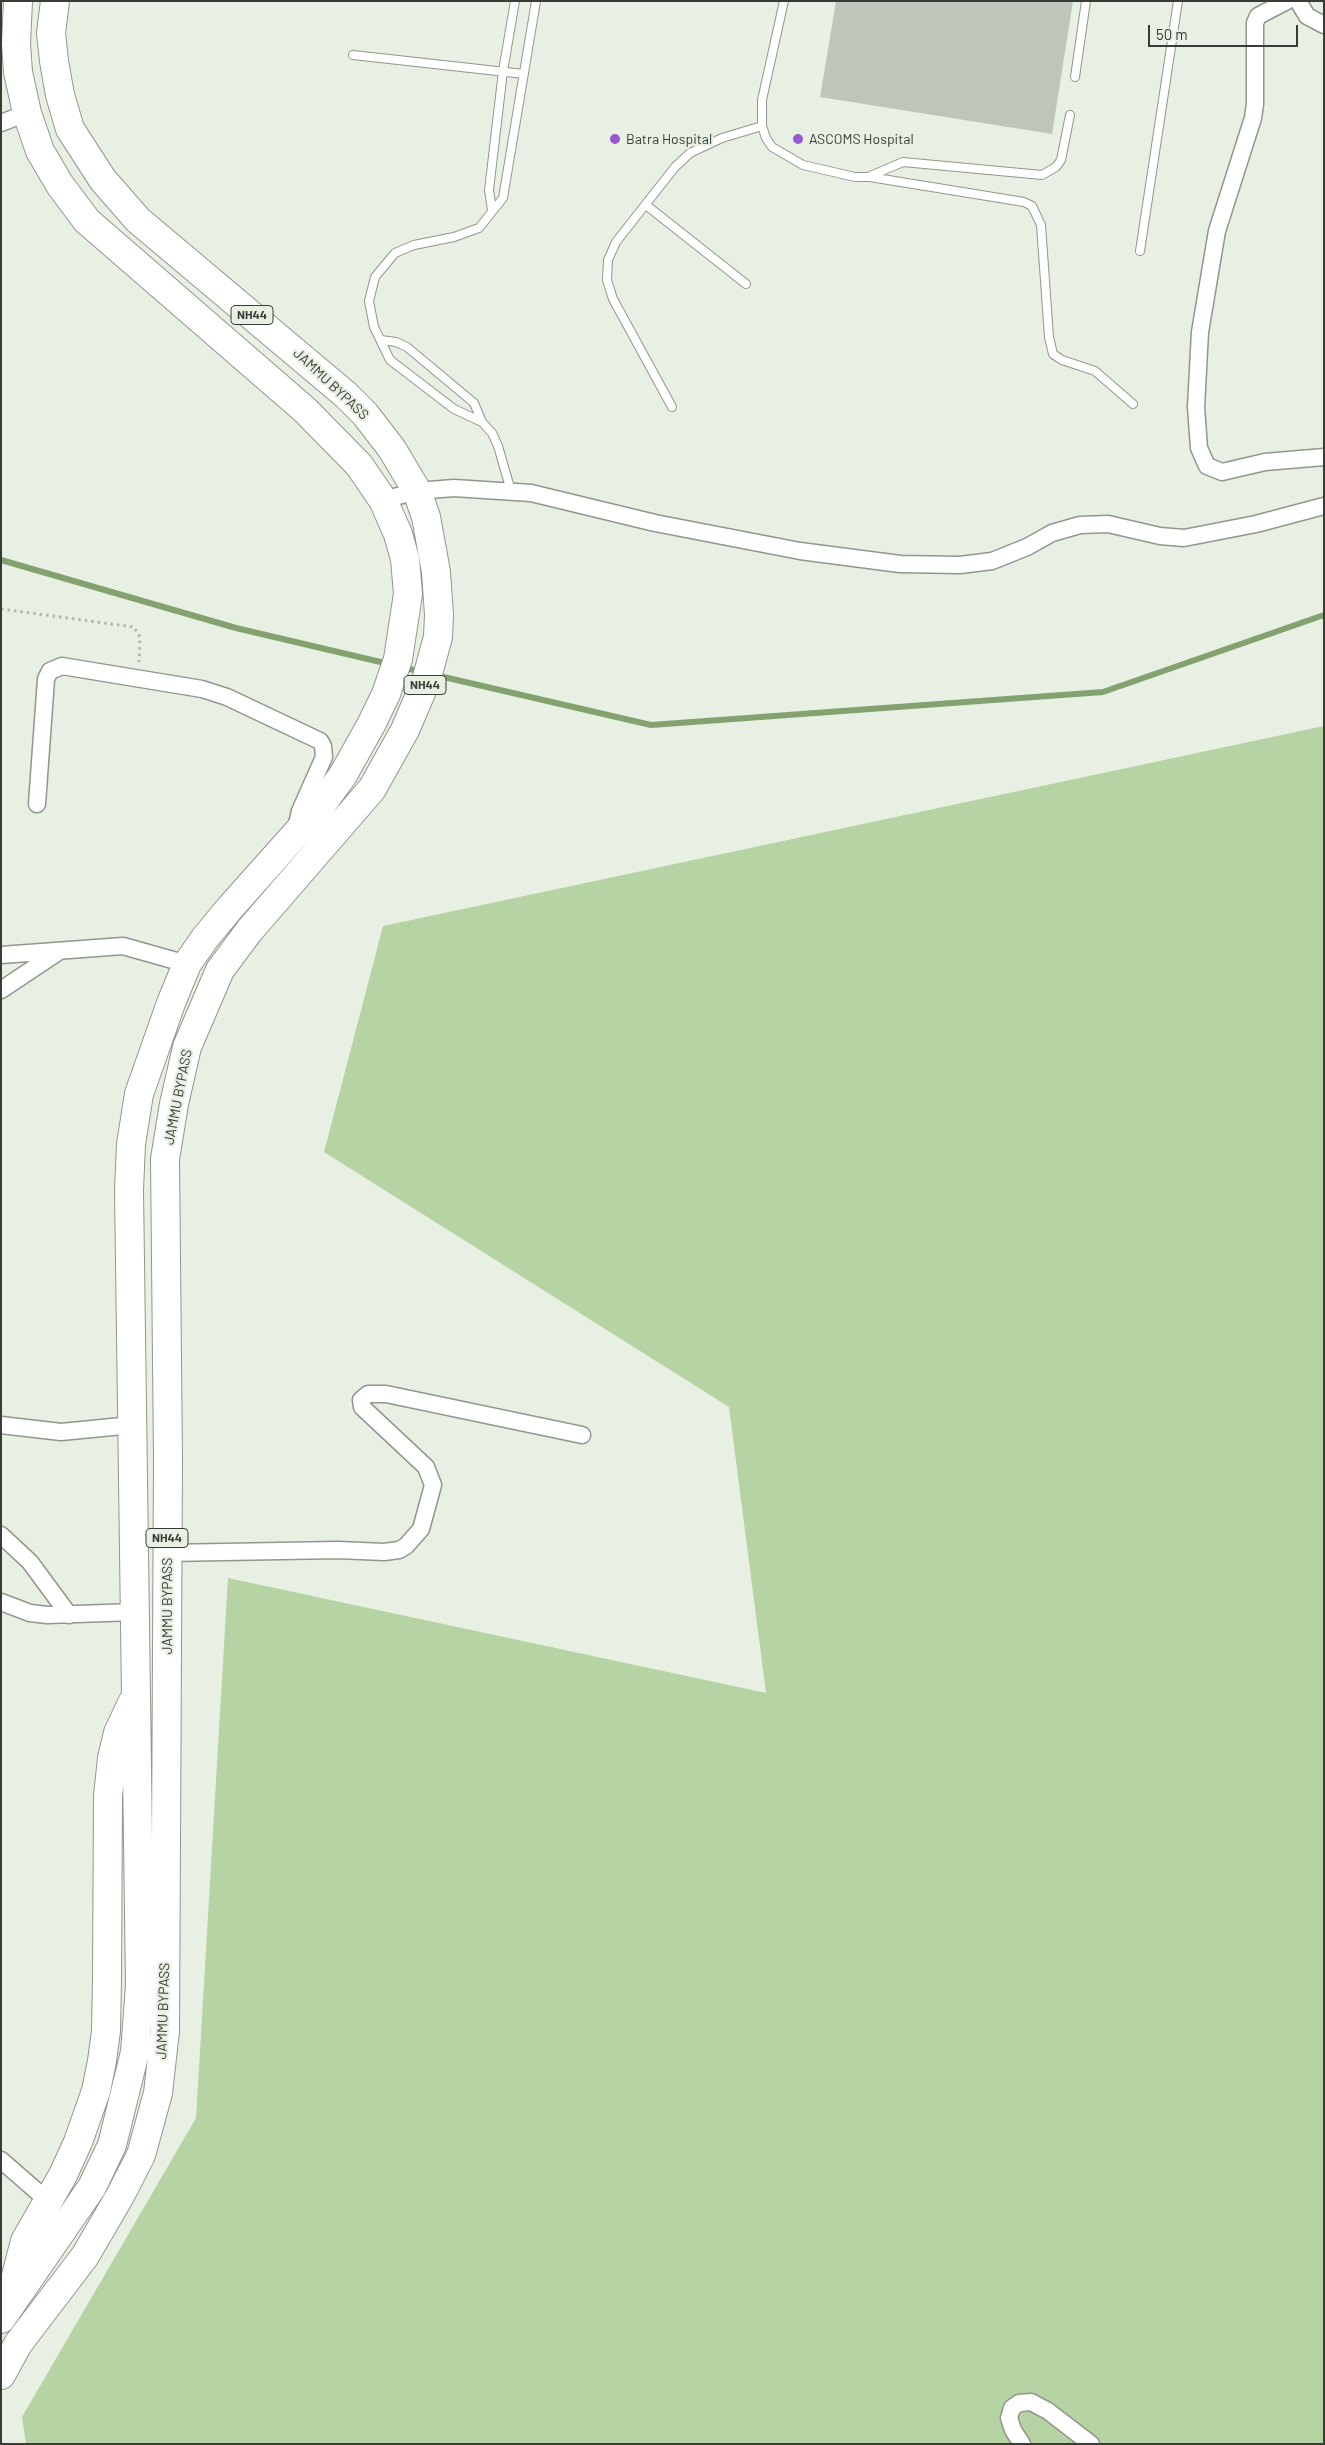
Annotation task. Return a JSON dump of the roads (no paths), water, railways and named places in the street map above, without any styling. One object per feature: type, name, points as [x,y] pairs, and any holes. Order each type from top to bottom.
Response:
[{"type":"highway","name":"JAMMU BYPASS","points":[[4,2314],[62,2233],[96,2178],[112,2145],[135,2052],[140,1985],[130,1190],[131,1144],[140,1094],[171,1003],[188,964],[211,931],[319,808],[344,775],[386,694],[398,659],[408,594],[405,559],[398,534],[383,500],[358,465],[305,410],[87,221],[60,186],[40,151],[27,113],[17,54],[18,1]]},
{"type":"highway","name":"JAMMU BYPASS","points":[[1,2375],[18,2344],[85,2256],[120,2196],[141,2155],[158,2093],[165,2031],[166,1159],[174,1104],[187,1047],[220,970],[249,931],[372,789],[405,730],[426,681],[438,637],[439,614],[432,546],[417,491],[392,449],[365,414],[346,395],[138,220],[103,180],[70,129],[60,95],[51,33],[55,1]]},
{"type":"highway","points":[[4,2314],[24,2241],[63,2174],[78,2142],[96,2091],[102,2061],[107,2005],[108,1796],[112,1758],[118,1733],[136,1694]]},
{"type":"street","points":[[1287,1],[1258,16],[1255,23],[1255,104],[1253,118],[1217,231],[1200,332],[1196,408],[1199,448],[1207,466],[1222,472],[1265,462],[1324,457]]},
{"type":"street","points":[[1298,1],[1307,16],[1324,25]]},
{"type":"street","points":[[1,123],[27,113]]},
{"type":"street","points":[[383,500],[417,491],[454,488],[511,491],[564,500],[664,525],[800,550],[900,564],[960,565],[992,561],[1027,547],[1052,533],[1080,525],[1108,524],[1160,536],[1184,538],[1256,524],[1324,506]]},
{"type":"street","points":[[37,804],[46,679],[50,671],[62,666],[173,683],[227,697],[320,741],[323,746],[324,757],[300,810],[294,835]]},
{"type":"street","points":[[1,955],[123,946],[188,964]]},
{"type":"street","points":[[1,990],[61,951]]},
{"type":"street","points":[[167,1553],[338,1550],[384,1552],[399,1550],[406,1546],[421,1529],[433,1485],[426,1467],[362,1407],[361,1400],[368,1394],[386,1394],[582,1435]]},
{"type":"street","points":[[1,1425],[62,1432],[132,1425]]},
{"type":"street","points":[[1,1535],[30,1562],[69,1615]]},
{"type":"street","points":[[1,1602],[30,1613],[69,1615],[135,1612]]},
{"type":"street","points":[[1,2160],[48,2201]]},
{"type":"street","points":[[1022,2444],[1013,2430],[1009,2418],[1012,2408],[1019,2403],[1032,2402],[1091,2444]]},
{"type":"lane","points":[[492,210],[489,190],[503,71],[515,1]]},
{"type":"lane","points":[[482,422],[454,409],[390,360],[370,314],[369,301],[375,277],[387,260],[403,248],[454,237],[479,228],[503,198],[507,186],[536,1]]},
{"type":"lane","points":[[784,1],[762,100],[762,126],[766,138],[772,147],[803,165],[840,175],[868,177],[1024,202],[1032,206],[1041,225],[1049,337],[1054,354],[1062,360],[1095,371],[1133,404]]},
{"type":"lane","points":[[1075,77],[1086,1]]},
{"type":"lane","points":[[1140,251],[1178,1]]},
{"type":"lane","points":[[353,55],[524,74]]},
{"type":"lane","points":[[868,177],[892,166],[910,162],[1042,175],[1056,167],[1060,160],[1070,114]]},
{"type":"lane","points":[[672,407],[613,299],[606,280],[612,250],[675,167],[690,153],[722,138],[762,126]]},
{"type":"lane","points":[[646,205],[746,284]]},
{"type":"lane","points":[[381,340],[396,342],[407,347],[474,403],[482,422],[492,433],[498,446],[511,491]]},
{"type":"waterway","points":[[1,560],[236,628],[389,664]]},
{"type":"waterway","points":[[435,675],[651,725],[1103,692],[1324,615]]},
{"type":"waterway","points":[[401,667],[423,672]]},
{"type":"place","name":"Batra Hospital","points":[[615,139]]},
{"type":"place","name":"ASCOMS Hospital","points":[[798,139]]}]
